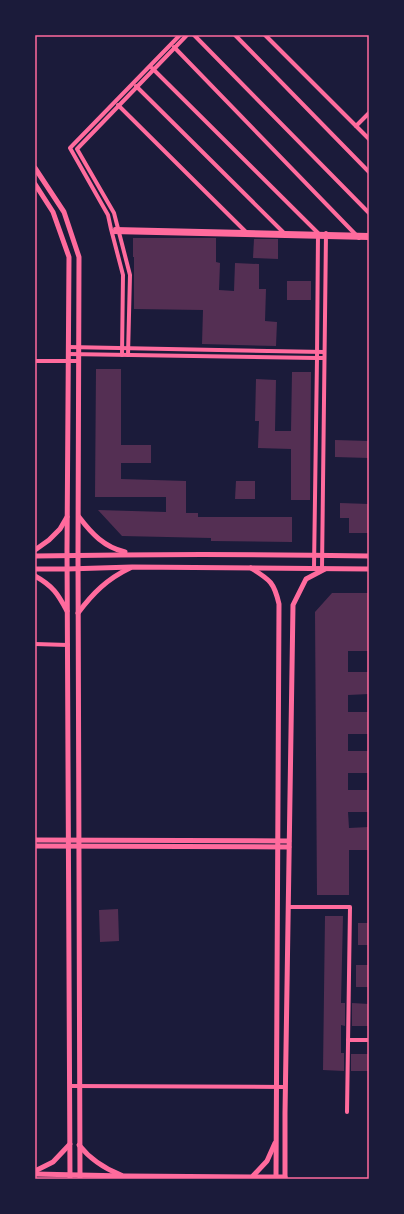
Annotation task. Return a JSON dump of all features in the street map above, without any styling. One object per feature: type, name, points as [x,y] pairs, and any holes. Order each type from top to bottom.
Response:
[{"type":"street","points":[[122,355],[123,275],[112,230],[108,215],[70,148],[180,35]]},
{"type":"street","points":[[128,355],[130,275],[114,213],[77,149],[187,35]]},
{"type":"street","points":[[194,35],[369,213]]},
{"type":"street","points":[[235,35],[369,172]]},
{"type":"street","points":[[265,35],[369,139]]},
{"type":"street","points":[[171,44],[359,238]]},
{"type":"street","points":[[150,66],[318,235],[314,568]]},
{"type":"street","points":[[133,83],[287,236]]},
{"type":"street","points":[[114,102],[250,235]]},
{"type":"street","points":[[356,126],[369,113]]},
{"type":"street","points":[[35,168],[64,212],[79,257],[78,613],[80,1177]]},
{"type":"street","points":[[35,184],[53,212],[69,257],[67,569],[70,1177]]},
{"type":"street","points":[[112,230],[283,232],[318,235]]},
{"type":"street","points":[[118,230],[287,236],[369,234]]},
{"type":"street","points":[[326,235],[369,238]]},
{"type":"street","points":[[324,569],[322,556],[326,235]]},
{"type":"street","points":[[68,347],[324,352]]},
{"type":"street","points":[[68,354],[324,358]]},
{"type":"street","points":[[35,361],[79,361]]},
{"type":"street","points":[[35,550],[49,540],[60,529],[68,516]]},
{"type":"street","points":[[78,516],[88,529],[100,540],[113,549],[132,554]]},
{"type":"street","points":[[35,556],[132,554],[369,556]]},
{"type":"street","points":[[78,613],[89,598],[102,586],[116,575],[132,567]]},
{"type":"street","points":[[35,569],[132,567],[369,569]]},
{"type":"street","points":[[251,568],[268,579],[276,591],[279,604],[276,1178]]},
{"type":"street","points":[[35,1174],[70,1177],[125,1176],[285,1178],[285,1087],[293,605],[306,579],[324,569]]},
{"type":"street","points":[[35,576],[50,586],[60,598],[68,612]]},
{"type":"street","points":[[35,644],[68,645]]},
{"type":"street","points":[[35,840],[278,841],[289,844]]},
{"type":"street","points":[[35,846],[278,847],[289,844]]},
{"type":"street","points":[[288,907],[350,907],[347,1112]]},
{"type":"street","points":[[348,1040],[369,1040]]},
{"type":"street","points":[[70,1086],[285,1087]]},
{"type":"street","points":[[252,1177],[266,1161],[276,1140]]},
{"type":"street","points":[[35,1171],[54,1162],[70,1144]]},
{"type":"street","points":[[79,1145],[98,1164],[125,1176]]},
{"type":"building","points":[[133,238],[216,238],[216,262],[220,263],[219,290],[234,291],[235,263],[259,264],[259,289],[266,289],[265,321],[277,322],[276,346],[202,344],[203,310],[134,309]]},
{"type":"building","points":[[254,239],[278,239],[278,259],[253,258]]},
{"type":"building","points":[[287,281],[311,281],[311,300],[287,300]]},
{"type":"building","points":[[96,369],[121,369],[121,445],[151,445],[151,463],[121,463],[121,479],[186,481],[186,513],[198,513],[198,517],[292,517],[292,542],[211,541],[211,538],[122,536],[98,510],[166,512],[166,497],[95,497]]},
{"type":"building","points":[[292,372],[311,372],[310,500],[291,500],[291,449],[258,448],[259,421],[255,421],[256,379],[276,380],[275,431],[291,431]]},
{"type":"building","points":[[335,440],[369,441],[369,458],[335,457]]},
{"type":"building","points":[[236,481],[255,481],[255,499],[235,499]]},
{"type":"building","points":[[340,503],[369,504],[369,533],[349,533],[349,518],[340,518]]},
{"type":"building","points":[[332,593],[369,593],[369,651],[348,651],[348,672],[369,672],[369,694],[348,695],[348,712],[369,712],[369,734],[348,734],[348,751],[369,751],[369,773],[348,773],[348,790],[369,790],[369,812],[348,812],[349,828],[369,827],[369,850],[349,850],[349,895],[317,895],[315,612]]},
{"type":"building","points":[[118,909],[119,941],[100,942],[99,910]]},
{"type":"building","points":[[325,916],[343,916],[341,1003],[345,1003],[345,1026],[341,1025],[341,1053],[344,1053],[344,1071],[323,1070]]},
{"type":"building","points":[[358,923],[369,923],[369,945],[358,945]]},
{"type":"building","points":[[356,965],[369,965],[369,987],[356,987]]},
{"type":"building","points":[[352,1003],[369,1004],[369,1026],[352,1026]]},
{"type":"building","points":[[351,1054],[369,1054],[369,1071],[351,1071]]}]
